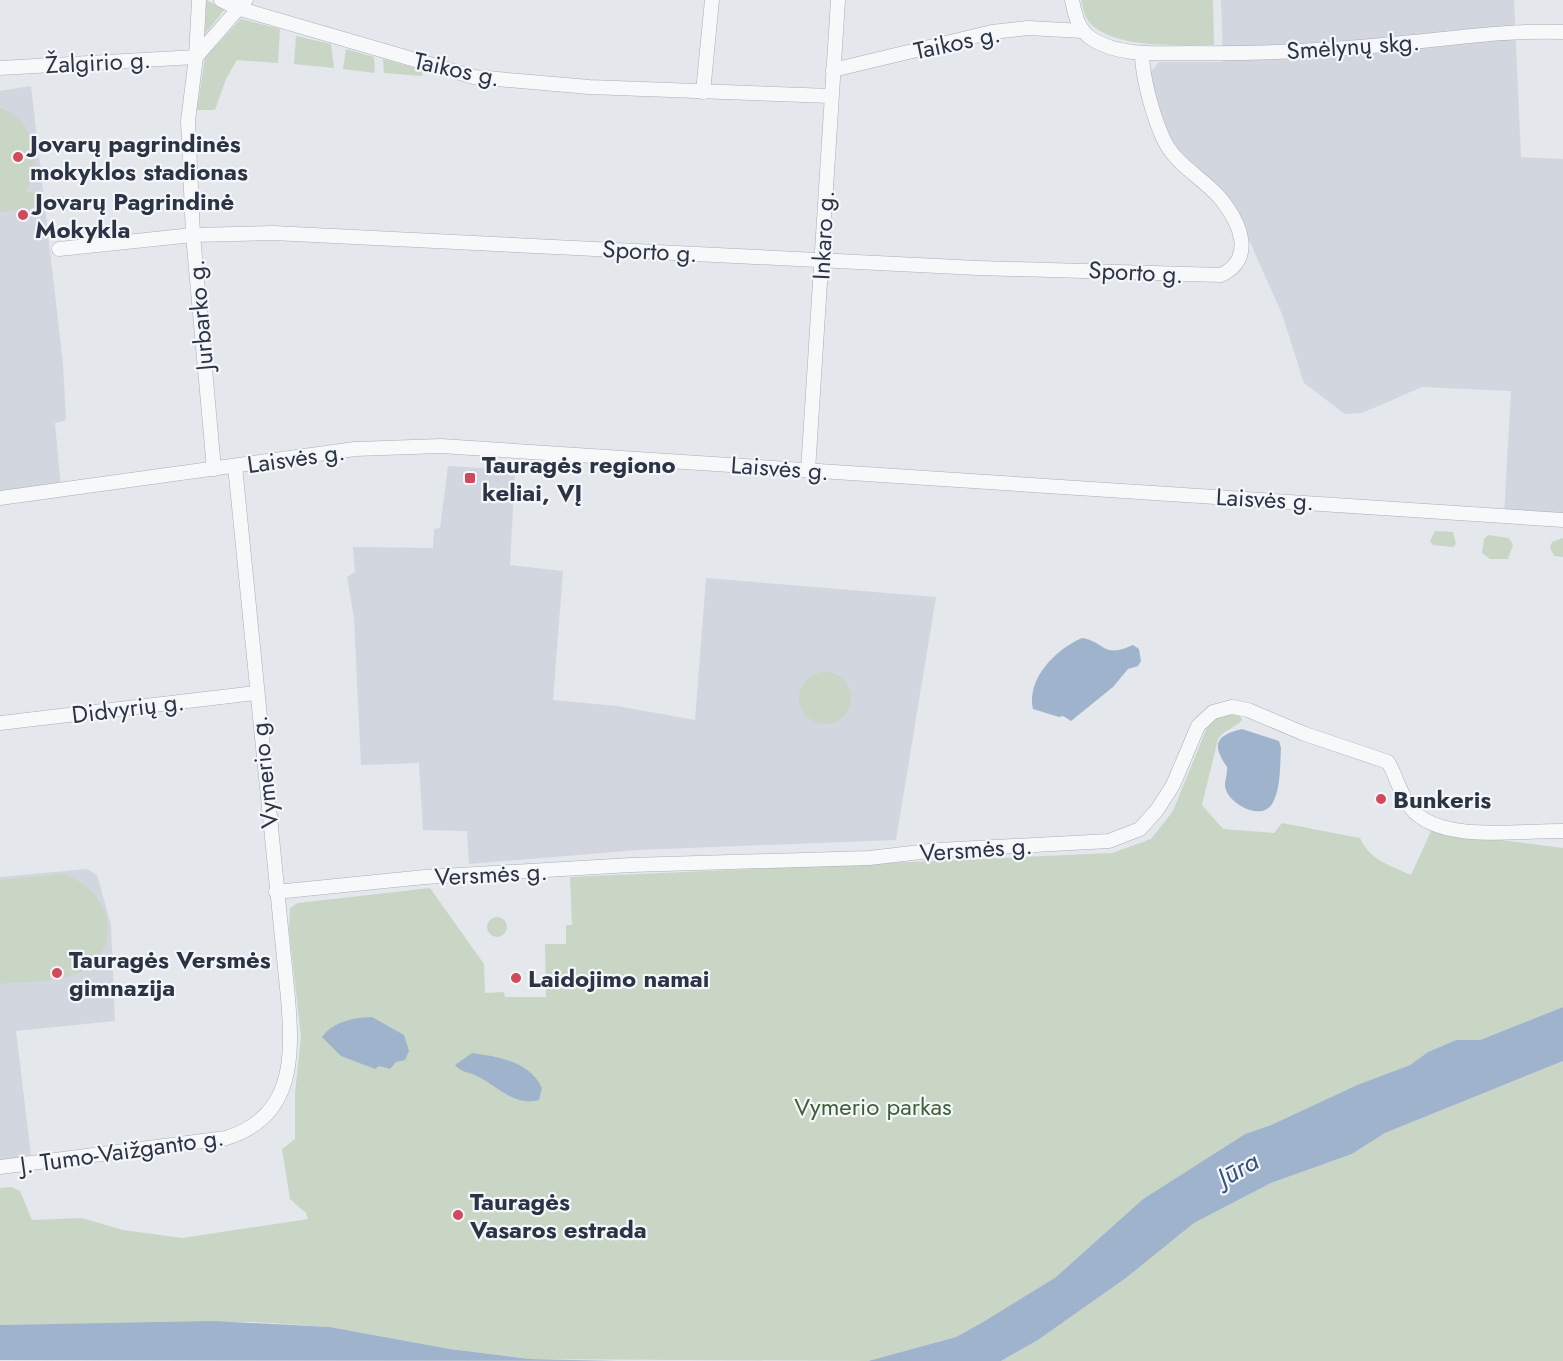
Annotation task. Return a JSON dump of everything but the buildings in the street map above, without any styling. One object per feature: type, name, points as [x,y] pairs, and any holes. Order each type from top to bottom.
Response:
[{"type":"street","name":"Jurbarko g.","points":[[199,0],[196,57],[188,121],[193,235],[214,469]]},
{"type":"street","name":"Taikos g.","points":[[221,0],[242,4],[474,77],[589,87],[831,96]]},
{"type":"street","points":[[703,92],[712,0]]},
{"type":"street","name":"Inkaro g.","points":[[808,471],[838,0]]},
{"type":"street","points":[[1072,0],[1083,32]]},
{"type":"street","points":[[196,57],[242,4]]},
{"type":"street","name":"Taikos g.","points":[[833,70],[992,32],[1028,28],[1083,32]]},
{"type":"street","name":"Smėlynų skg.","points":[[1083,32],[1107,46],[1142,53],[1243,54],[1413,42],[1518,30],[1563,32]]},
{"type":"street","name":"Sporto g.","points":[[59,249],[193,235],[285,233],[821,259],[1221,275],[1238,263],[1244,250],[1232,216],[1220,197],[1182,164],[1163,139],[1142,69],[1142,53]]},
{"type":"street","name":"Žalgirio g.","points":[[0,68],[196,57]]},
{"type":"street","name":"Laisvės g.","points":[[0,498],[355,449],[441,446],[525,449],[808,471],[1563,520]]},
{"type":"street","name":"Vymerio g.","points":[[235,466],[290,1020],[287,1078]]},
{"type":"street","name":"Didvyrių g.","points":[[0,723],[256,693]]},
{"type":"street","name":"Versmės g.","points":[[276,892],[425,877],[631,865],[869,858],[938,850],[1109,841],[1140,830],[1157,810],[1173,785],[1198,726],[1213,712],[1232,707],[1248,710],[1305,734],[1388,762],[1412,810],[1423,819],[1441,828],[1461,831],[1563,831]]},
{"type":"street","name":"J. Tumo-Vaižganto g.","points":[[0,1167],[226,1138],[258,1123],[270,1111],[287,1078]]},
{"type":"shaded area","points":[[1221,0],[1514,0],[1521,157],[1563,159],[1563,519],[1504,515],[1511,391],[1422,387],[1362,413],[1345,414],[1304,383],[1282,314],[1237,213],[1183,155],[1168,134],[1149,74],[1159,62],[1223,62]]},
{"type":"shaded area","name":"Jovarų Pagrindinė Mokykla","points":[[31,86],[63,364],[66,420],[55,423],[61,489],[0,498],[0,91]]},
{"type":"shaded area","points":[[448,466],[515,470],[510,565],[563,571],[553,700],[617,706],[695,720],[706,578],[936,597],[896,840],[638,850],[469,864],[467,831],[423,830],[419,763],[361,765],[354,618],[347,577],[355,572],[353,547],[433,548],[434,529],[440,528]]},
{"type":"shaded area","name":"Tauragės Versmės gimnazija","points":[[87,869],[97,875],[111,925],[115,1021],[16,1031],[32,1164],[0,1167],[0,877]]},
{"type":"green space","points":[[206,0],[225,9],[205,34]]},
{"type":"green space","points":[[1081,0],[1213,0],[1214,45],[1150,44],[1117,38],[1103,33],[1090,23]]},
{"type":"green space","points":[[241,19],[280,29],[278,63],[237,60],[226,79],[215,110],[197,110],[205,58]]},
{"type":"green space","points":[[296,36],[331,44],[334,68],[294,64]]},
{"type":"green space","points":[[346,49],[374,57],[375,73],[343,69]]},
{"type":"green space","points":[[383,59],[423,70],[422,76],[384,73]]},
{"type":"green space","name":"Jovarų pagrindinės mokyklos stadionas","points":[[0,108],[21,122],[33,144],[34,169],[25,192],[39,192],[39,207],[0,212]]},
{"type":"green space","points":[[1435,531],[1453,532],[1456,544],[1453,547],[1433,545],[1430,541]]},
{"type":"green space","points":[[1488,535],[1509,538],[1513,545],[1508,559],[1490,559],[1482,553],[1484,539]]},
{"type":"green space","points":[[1563,538],[1563,557],[1554,556],[1550,547],[1552,542]]},
{"type":"green space","points":[[820,672],[830,672],[844,679],[851,698],[844,717],[830,724],[820,724],[810,720],[803,713],[799,703],[799,693],[803,683],[810,676]]},
{"type":"green space","name":"Vymerio parkas","points":[[1233,711],[1239,714],[1242,720],[1218,739],[1202,805],[1223,829],[1274,833],[1282,823],[1360,838],[1375,857],[1411,875],[1431,831],[1563,848],[1563,1007],[1480,1040],[1456,1040],[1428,1052],[1410,1065],[1357,1085],[1271,1125],[1245,1134],[1143,1199],[1056,1277],[983,1322],[956,1337],[868,1361],[530,1359],[450,1349],[330,1327],[254,1322],[0,1325],[0,1188],[11,1187],[20,1191],[32,1220],[82,1218],[123,1230],[182,1238],[308,1219],[306,1213],[290,1199],[282,1149],[295,1139],[295,1093],[301,1037],[289,930],[290,908],[298,903],[430,888],[484,964],[485,993],[504,992],[505,997],[546,997],[545,944],[566,944],[566,925],[572,925],[570,877],[1112,853],[1151,839],[1173,811],[1208,725]]},
{"type":"green space","points":[[61,874],[91,890],[100,903],[106,917],[108,932],[105,946],[96,960],[73,975],[53,980],[0,984],[0,880]]},
{"type":"green space","points":[[497,917],[504,920],[507,927],[504,934],[497,937],[490,934],[487,927],[490,920]]},
{"type":"green space","points":[[1563,1061],[1563,1361],[1001,1361],[1038,1340],[1126,1278],[1194,1223],[1271,1183],[1352,1154],[1385,1133]]},
{"type":"water","points":[[1082,638],[1110,650],[1133,645],[1139,649],[1141,661],[1138,666],[1128,669],[1113,687],[1071,721],[1063,716],[1059,717],[1033,709],[1034,687],[1045,666],[1062,650]]},
{"type":"water","points":[[1242,729],[1279,741],[1281,748],[1277,792],[1272,804],[1261,811],[1240,806],[1229,796],[1225,787],[1227,767],[1219,753],[1218,743],[1225,735]]},
{"type":"water","name":"Jūra","points":[[1563,1007],[1563,1061],[1385,1133],[1352,1154],[1271,1183],[1194,1223],[1126,1278],[1038,1340],[1001,1361],[868,1361],[956,1337],[983,1322],[1056,1277],[1143,1199],[1245,1134],[1271,1125],[1357,1085],[1410,1065],[1428,1052],[1456,1040],[1480,1040]]},
{"type":"water","points":[[372,1017],[404,1035],[409,1051],[405,1060],[396,1062],[390,1069],[379,1066],[375,1069],[341,1056],[322,1037],[332,1027],[344,1021]]},
{"type":"water","points":[[472,1053],[492,1056],[521,1066],[536,1079],[542,1088],[539,1100],[522,1101],[514,1098],[455,1065]]},
{"type":"water","points":[[213,1321],[330,1327],[450,1349],[530,1359],[616,1361],[0,1360],[0,1325]]},
{"type":"place","name":"Jovarų pagrindinės mokyklos stadionas","points":[[18,157]]},
{"type":"place","name":"Jovarų Pagrindinė Mokykla","points":[[23,215]]},
{"type":"place","name":"Tauragės regiono keliai, VĮ","points":[[470,478]]},
{"type":"place","name":"Bunkeris","points":[[1381,799]]},
{"type":"place","name":"Tauragės Versmės gimnazija","points":[[57,973]]},
{"type":"place","name":"Laidojimo namai","points":[[516,978]]},
{"type":"place","name":"Tauragės Vasaros estrada","points":[[458,1215]]}]
